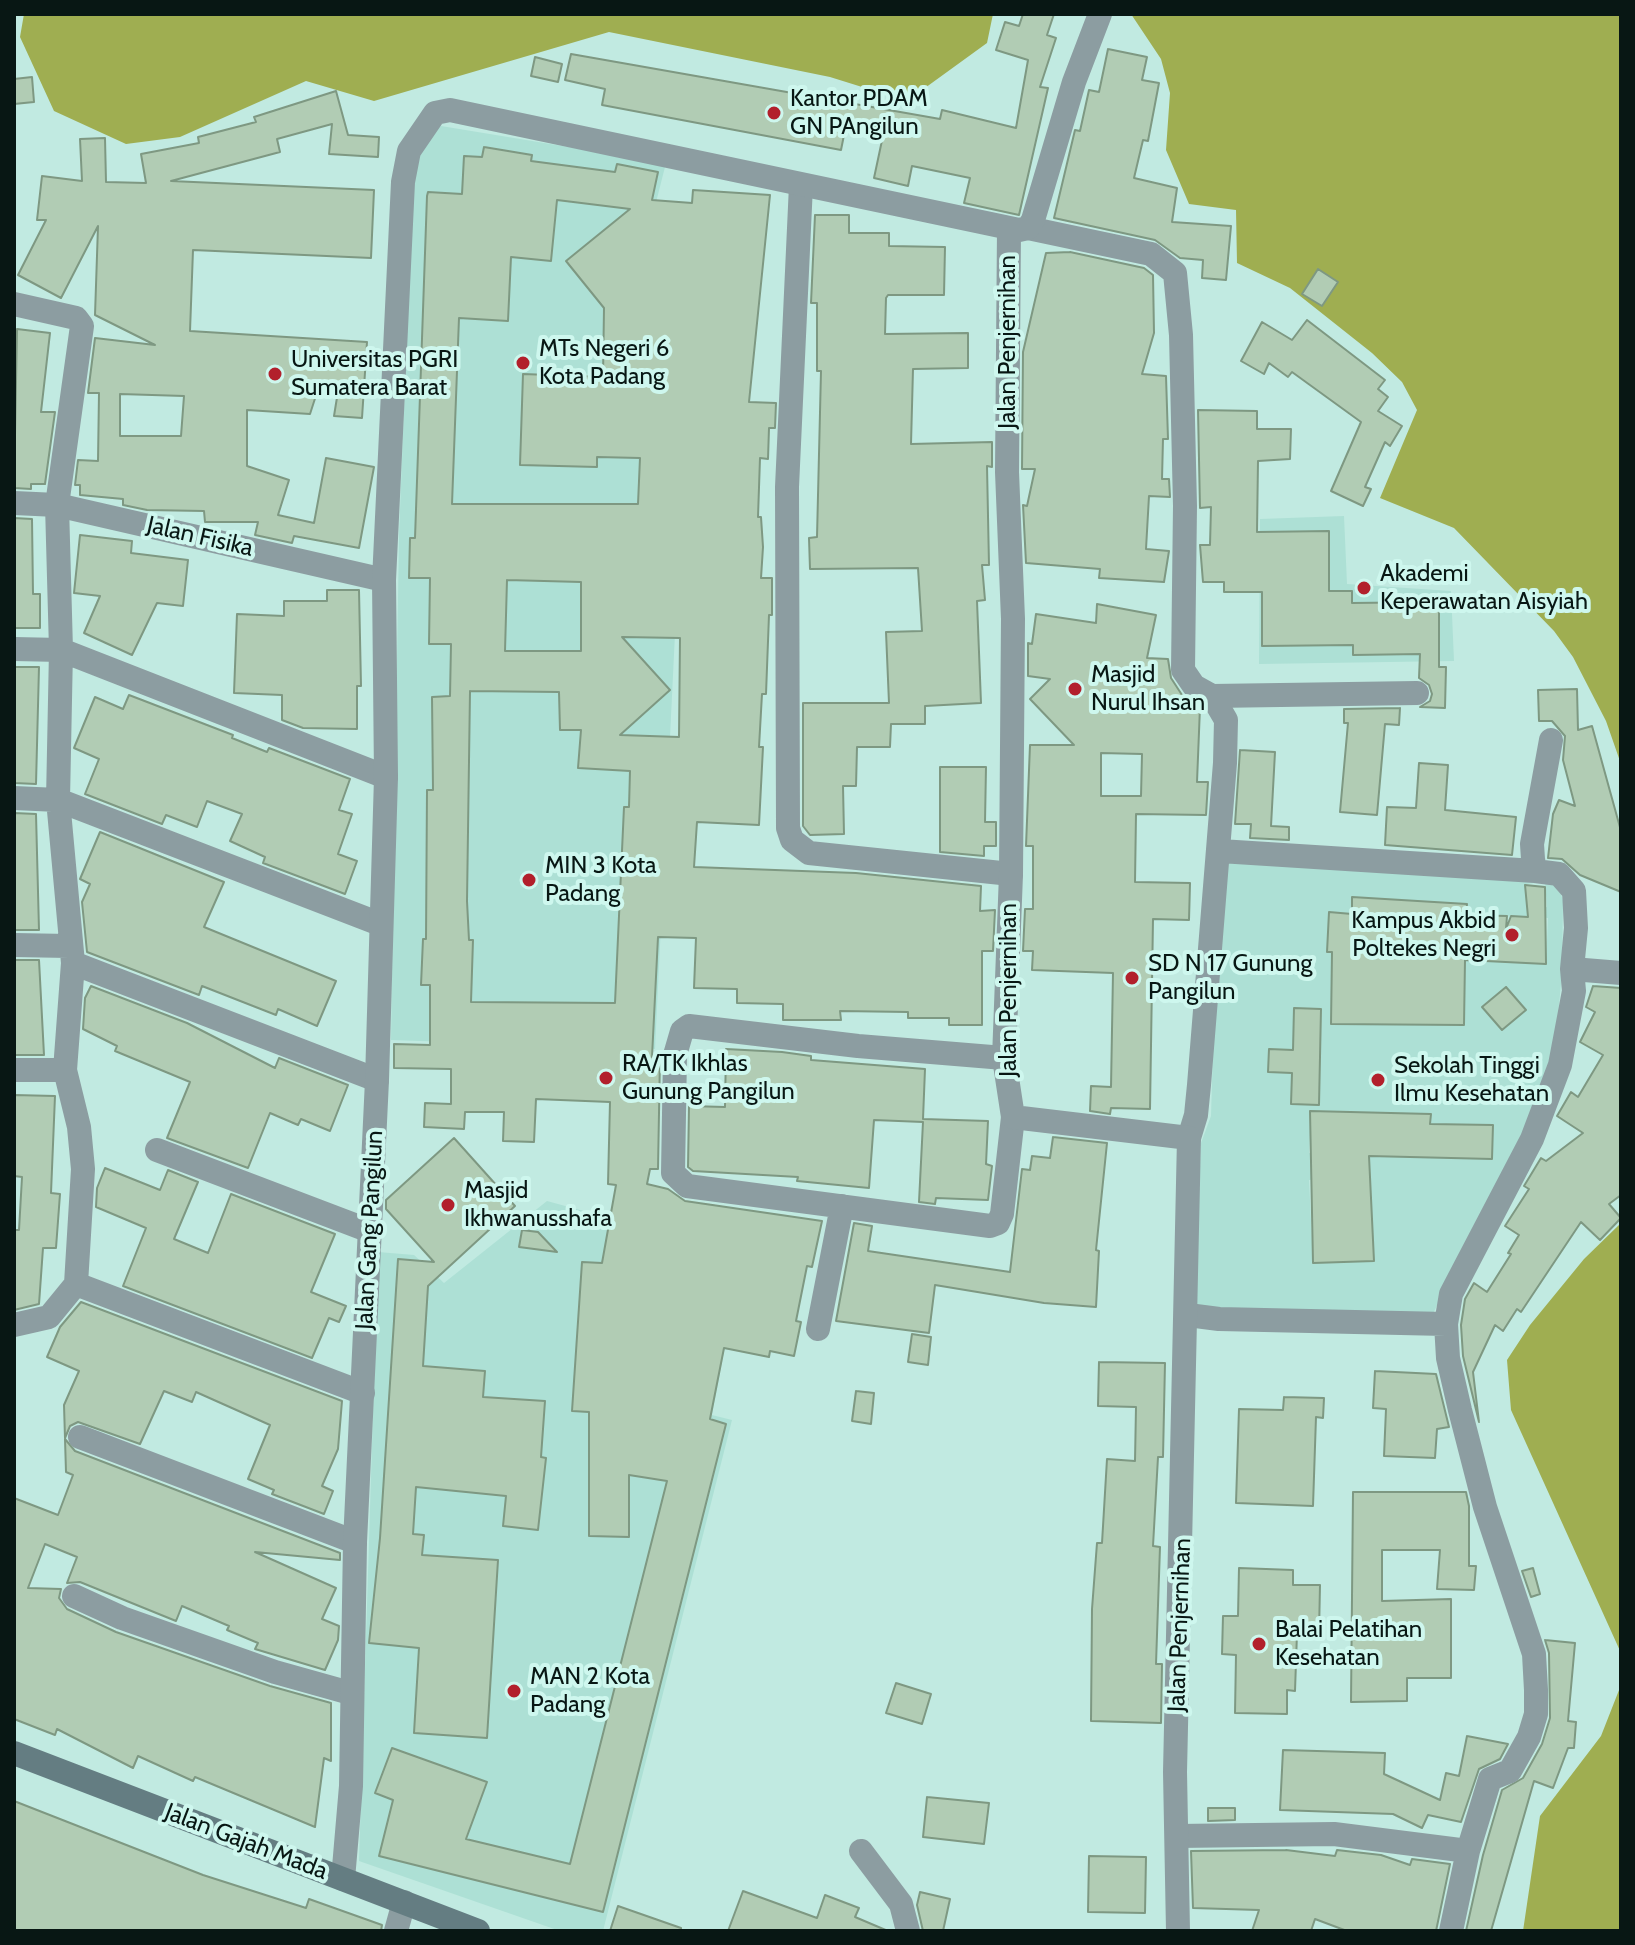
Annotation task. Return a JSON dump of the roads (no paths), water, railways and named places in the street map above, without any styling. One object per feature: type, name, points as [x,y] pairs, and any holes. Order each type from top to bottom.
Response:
[{"type":"main road","name":"Jalan Gajah Mada","points":[[14,1753],[478,1931]]},
{"type":"street","name":"Jalan Penjernihan","points":[[842,1206],[990,1226],[998,1223],[1013,1117],[1004,1058],[1011,874],[1013,619],[1007,472],[1018,228],[1100,14]]},
{"type":"street","name":"Jalan Gang Pangilun","points":[[343,1879],[351,1786],[350,1693],[355,1542],[377,1080],[386,777],[384,580],[403,182],[409,151],[435,113],[450,110],[801,185]]},
{"type":"street","points":[[1011,874],[809,853],[792,840],[788,828],[787,487],[801,185],[1151,254],[1175,273],[1181,335],[1184,459],[1183,670],[1194,686],[1212,696],[1417,693]]},
{"type":"street","points":[[14,304],[76,318],[82,326],[57,505],[61,650],[58,800],[71,954],[65,1070],[82,1159],[76,1284],[49,1317],[14,1325]]},
{"type":"street","name":"Jalan Fisika","points":[[14,503],[57,505],[384,580]]},
{"type":"street","points":[[14,649],[61,650],[386,777]]},
{"type":"street","name":"Jalan Penjernihan","points":[[1178,1931],[1189,1138],[1198,1100],[1220,851],[1226,720],[1212,696]]},
{"type":"street","points":[[1535,871],[1532,844],[1551,740]]},
{"type":"street","points":[[14,798],[58,800],[380,924]]},
{"type":"street","points":[[1220,851],[1535,871],[1559,874],[1574,891],[1574,991],[1560,1065],[1532,1139],[1451,1294],[1446,1324],[1448,1358],[1463,1424],[1485,1507],[1534,1654],[1536,1690],[1536,1714],[1529,1737],[1510,1771],[1490,1779],[1468,1851],[1451,1931]]},
{"type":"street","points":[[14,945],[71,954],[377,1080]]},
{"type":"street","points":[[1572,969],[1621,973]]},
{"type":"street","points":[[818,1329],[842,1206],[681,1184],[673,1173],[673,1150],[675,1055],[682,1031],[689,1026],[701,1027],[858,1046],[1004,1058]]},
{"type":"street","points":[[14,1070],[65,1070]]},
{"type":"street","points":[[1013,1117],[1189,1138]]},
{"type":"street","points":[[157,1150],[370,1231]]},
{"type":"street","points":[[76,1284],[363,1393]]},
{"type":"street","points":[[1188,1315],[1219,1319],[1446,1324]]},
{"type":"street","points":[[80,1437],[355,1542]]},
{"type":"street","points":[[74,1596],[122,1618],[275,1672],[350,1693]]},
{"type":"street","points":[[1177,1836],[1334,1834],[1468,1851]]},
{"type":"street","points":[[861,1851],[901,1904],[908,1931]]},
{"type":"street","points":[[396,1931],[404,1902]]},
{"type":"place","name":"Kantor PDAM GN PAngilun","points":[[774,113]]},
{"type":"place","name":"MTs Negeri 6 Kota Padang","points":[[523,363]]},
{"type":"place","name":"Universitas PGRI Sumatera Barat","points":[[275,374]]},
{"type":"place","name":"Akademi Keperawatan Aisyiah","points":[[1364,588]]},
{"type":"place","name":"Masjid Nurul Ihsan","points":[[1075,689]]},
{"type":"place","name":"MIN 3 Kota Padang","points":[[529,880]]},
{"type":"place","name":"Kampus Akbid Poltekes Negri","points":[[1512,935]]},
{"type":"place","name":"SD N 17 Gunung Pangilun","points":[[1132,978]]},
{"type":"place","name":"RA/TK Ikhlas Gunung Pangilun","points":[[606,1078]]},
{"type":"place","name":"Sekolah Tinggi Ilmu Kesehatan","points":[[1378,1080]]},
{"type":"place","name":"Masjid Ikhwanusshafa","points":[[448,1205]]},
{"type":"place","name":"Balai Pelatihan Kesehatan","points":[[1259,1644]]},
{"type":"place","name":"MAN 2 Kota Padang","points":[[514,1691]]}]
